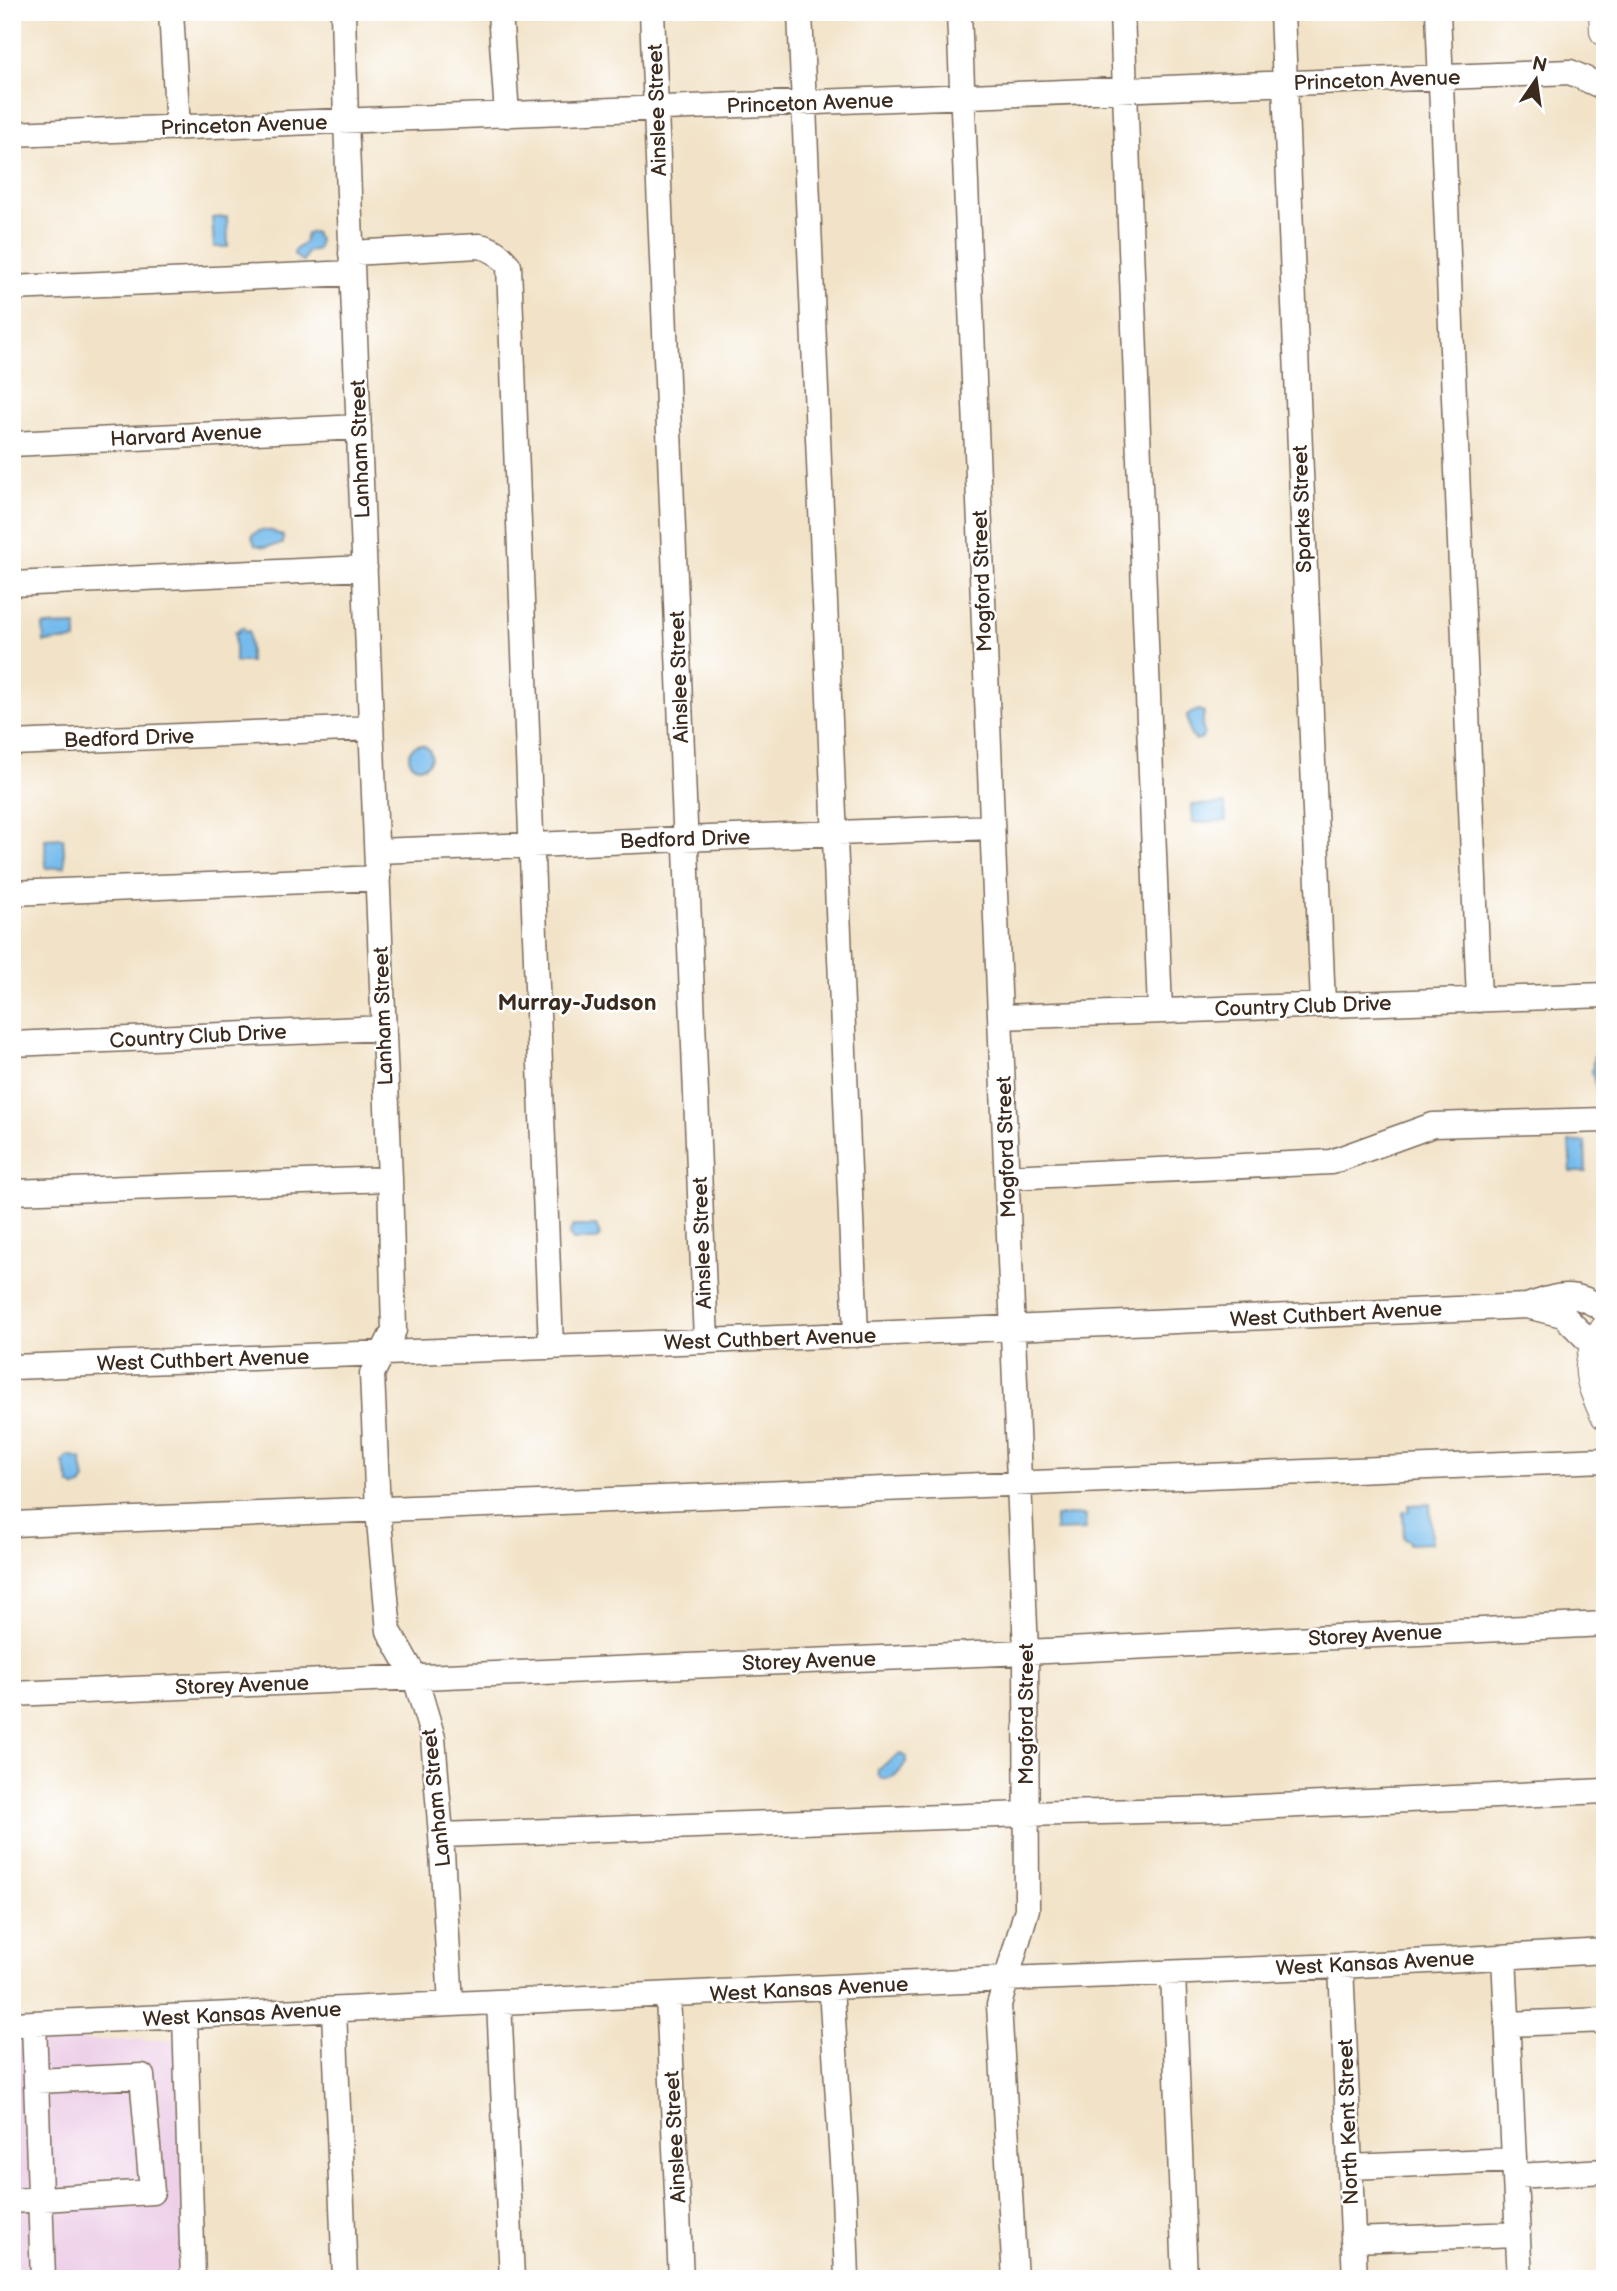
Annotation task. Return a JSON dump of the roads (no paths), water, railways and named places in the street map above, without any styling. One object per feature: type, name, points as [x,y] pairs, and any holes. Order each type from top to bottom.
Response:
[{"type":"main road","points":[[1604,12],[1605,31]]},
{"type":"main road","points":[[1600,1338],[1590,1367],[1592,1387],[1605,1414]]},
{"type":"street","points":[[171,12],[178,128]]},
{"type":"street","name":"Lanham Street","points":[[343,12],[394,1330],[372,1374],[379,1510],[389,1630],[415,1678],[433,1738],[451,2004]]},
{"type":"street","points":[[500,12],[507,115]]},
{"type":"street","name":"Ainslee Street","points":[[652,12],[706,1341]]},
{"type":"street","points":[[800,12],[856,1335]]},
{"type":"street","name":"Mogford Street","points":[[959,12],[1026,1652],[1027,1909],[999,2006],[1015,2279]]},
{"type":"street","points":[[1122,12],[1160,1011]]},
{"type":"street","name":"Sparks Street","points":[[1282,12],[1323,1005]]},
{"type":"street","points":[[1438,12],[1479,1000]]},
{"type":"street","name":"Princeton Avenue","points":[[12,134],[1570,72],[1605,88]]},
{"type":"street","points":[[12,288],[352,263],[479,246],[488,247],[500,255],[509,266],[551,1347]]},
{"type":"street","name":"Harvard Avenue","points":[[12,444],[359,427]]},
{"type":"street","points":[[12,584],[365,568]]},
{"type":"street","name":"Bedford Drive","points":[[12,743],[371,728]]},
{"type":"street","name":"Bedford Drive","points":[[377,851],[992,827]]},
{"type":"street","points":[[12,893],[378,878]]},
{"type":"street","name":"Country Club Drive","points":[[1001,1017],[1605,995]]},
{"type":"street","name":"Country Club Drive","points":[[12,1044],[384,1028]]},
{"type":"street","points":[[1007,1177],[1331,1162],[1433,1125],[1605,1120]]},
{"type":"street","points":[[12,1192],[390,1179]]},
{"type":"street","name":"West Cuthbert Avenue","points":[[12,1367],[1013,1329],[1527,1306],[1560,1295],[1590,1300],[1605,1311]]},
{"type":"street","name":"West Cuthbert Avenue","points":[[1527,1306],[1563,1315],[1600,1338]]},
{"type":"street","points":[[12,1524],[1605,1460]]},
{"type":"street","name":"Storey Avenue","points":[[12,1694],[1026,1652],[1605,1624]]},
{"type":"street","points":[[441,1835],[1229,1809],[1605,1791]]},
{"type":"street","name":"West Kansas Avenue","points":[[23,2024],[1341,1966],[1605,1951]]},
{"type":"street","points":[[1504,1957],[1520,2279]]},
{"type":"street","name":"North Kent Street","points":[[1341,1966],[1355,2279]]},
{"type":"street","points":[[1172,1973],[1185,2279]]},
{"type":"street","points":[[831,1987],[847,2279]]},
{"type":"street","name":"Ainslee Street","points":[[668,1995],[681,2279]]},
{"type":"street","points":[[499,2002],[512,2279]]},
{"type":"street","points":[[334,2010],[345,2279]]},
{"type":"street","points":[[185,2017],[193,2279]]},
{"type":"street","points":[[1507,2024],[1605,2020]]},
{"type":"street","points":[[23,2024],[36,2081],[43,2279]]},
{"type":"street","points":[[12,2201],[152,2192],[142,2076],[36,2081]]},
{"type":"street","points":[[1350,2167],[1605,2171]]},
{"type":"street","points":[[1353,2240],[1518,2234]]},
{"type":"water","points":[[227,217],[228,247],[214,247],[212,218]]},
{"type":"water","points":[[314,232],[319,240],[318,249],[307,252],[303,262],[294,255],[295,250],[304,243],[307,233]]},
{"type":"water","points":[[261,530],[283,536],[283,544],[265,547],[255,545],[253,534]]},
{"type":"water","points":[[76,625],[76,640],[44,642],[43,626]]},
{"type":"water","points":[[239,628],[244,628],[245,632],[249,631],[250,662],[235,662],[235,632],[239,632]]},
{"type":"water","points":[[1198,710],[1204,712],[1204,733],[1202,738],[1196,740],[1190,734],[1187,715]]},
{"type":"water","points":[[420,745],[428,748],[431,756],[428,764],[420,767],[412,764],[409,756],[412,748]]},
{"type":"water","points":[[1225,804],[1226,821],[1193,823],[1192,805]]},
{"type":"water","points":[[63,838],[65,867],[46,868],[45,839]]},
{"type":"water","points":[[1594,1056],[1604,1056],[1605,1091],[1597,1091],[1592,1072]]},
{"type":"water","points":[[1569,1142],[1585,1142],[1586,1172],[1571,1172]]},
{"type":"water","points":[[573,1226],[596,1226],[600,1235],[597,1240],[573,1240],[569,1235]]},
{"type":"water","points":[[68,1456],[81,1459],[85,1480],[76,1488],[70,1484],[63,1463]]},
{"type":"water","points":[[1430,1504],[1432,1543],[1409,1544],[1409,1541],[1404,1539],[1403,1512],[1409,1511],[1409,1505]]},
{"type":"water","points":[[1086,1516],[1085,1530],[1055,1531],[1055,1517]]},
{"type":"water","points":[[900,1754],[907,1757],[901,1770],[881,1779],[878,1769]]},
{"type":"district","name":"Murray-Judson","points":[[577,1002]]}]
